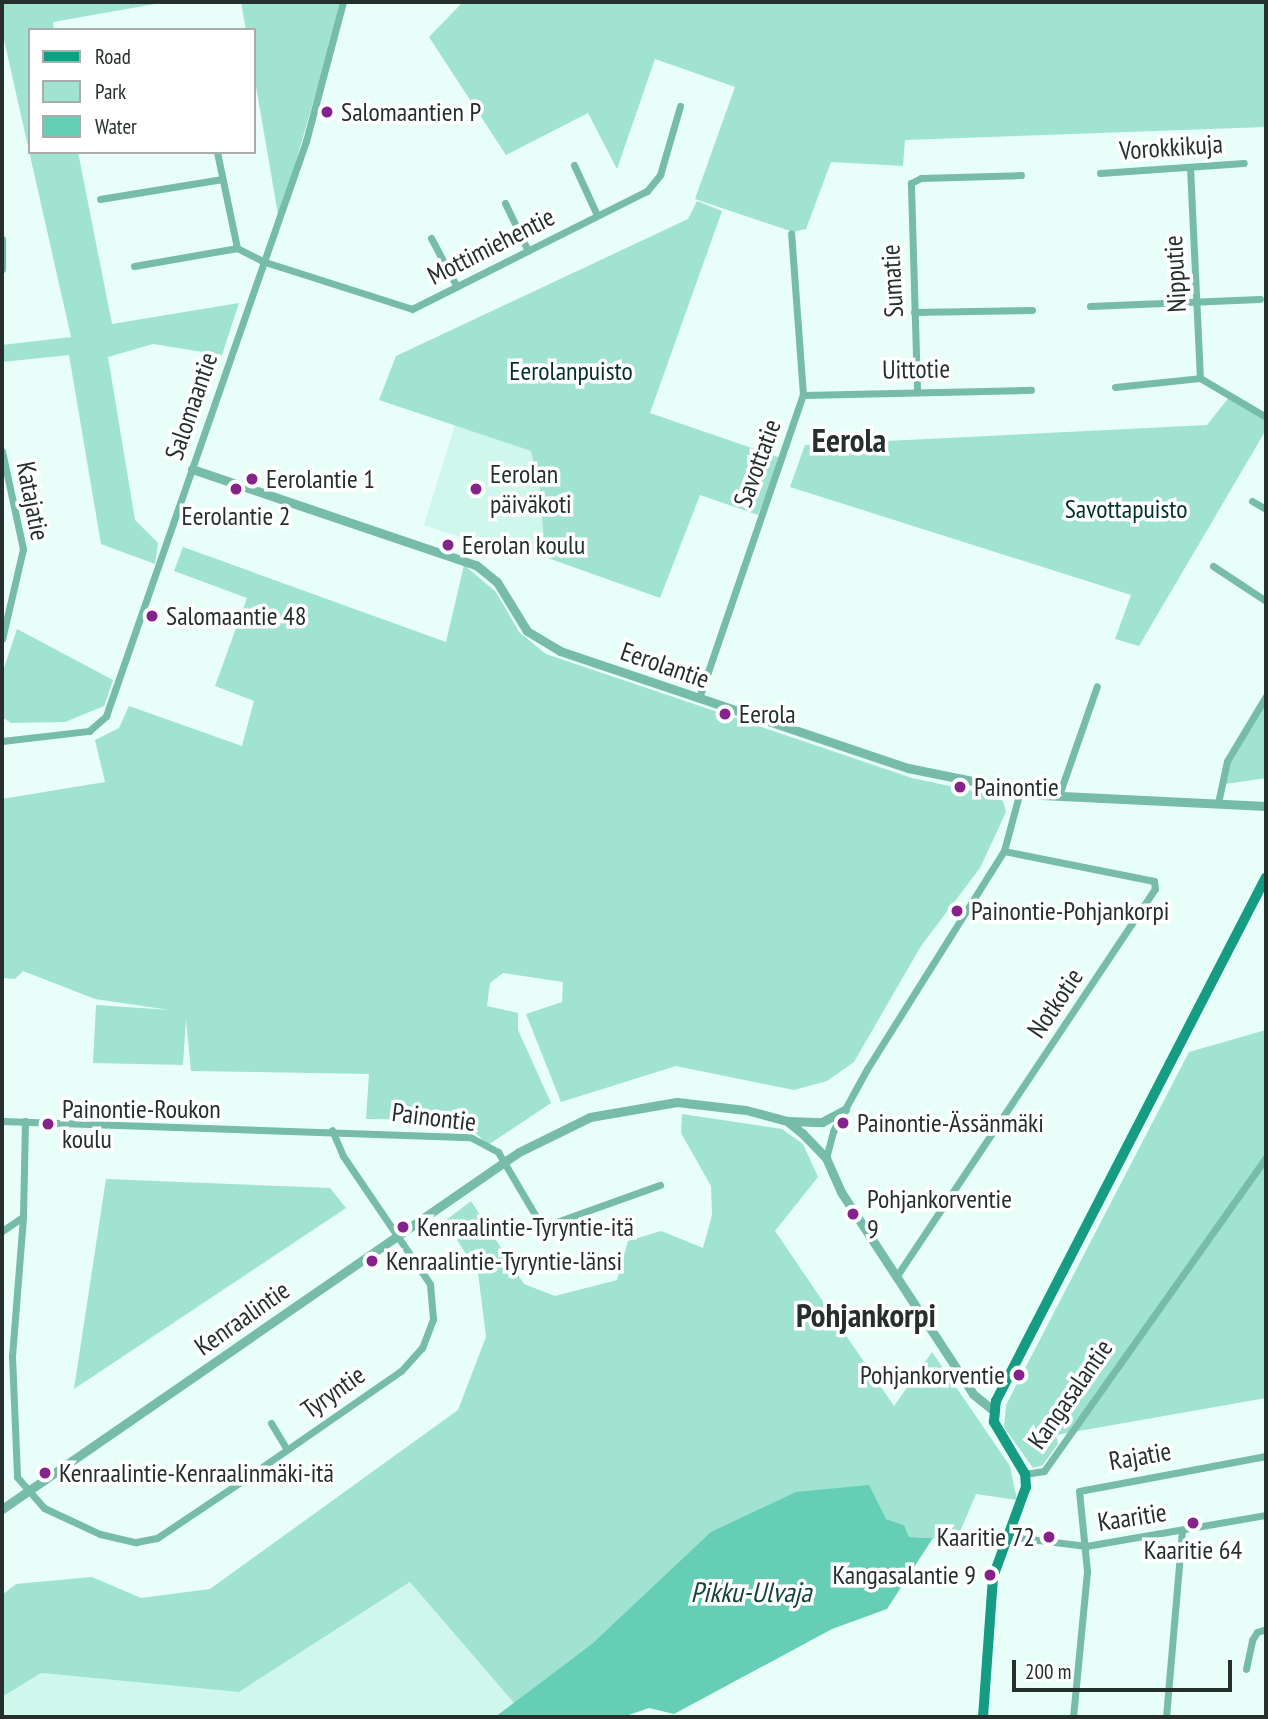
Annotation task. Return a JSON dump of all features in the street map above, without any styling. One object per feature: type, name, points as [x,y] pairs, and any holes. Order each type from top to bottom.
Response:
[{"type":"main road","name":"Kangasalantie","points":[[994,1411],[1266,877]]},
{"type":"main road","points":[[994,1411],[994,1422],[1025,1474]]},
{"type":"main road","name":"Kangasalantie","points":[[983,1717],[993,1577],[1005,1536],[1026,1487],[1025,1474]]},
{"type":"street","name":"Salomaantie","points":[[2,741],[89,730],[106,716],[262,261],[306,141],[343,2]]},
{"type":"street","name":"Mottimiehentie","points":[[237,248],[262,261],[412,309],[654,186],[680,106]]},
{"type":"street","points":[[134,266],[237,248],[217,154]]},
{"type":"street","name":"Vorokkikuja","points":[[1100,173],[1244,163]]},
{"type":"street","points":[[575,165],[597,215]]},
{"type":"street","name":"Nipputie","points":[[1190,167],[1200,378]]},
{"type":"street","name":"Sumatie","points":[[917,389],[908,193],[911,183],[921,178],[1021,175]]},
{"type":"street","points":[[100,199],[222,179]]},
{"type":"street","points":[[505,203],[528,251]]},
{"type":"street","name":"Savottatie","points":[[699,698],[803,395],[791,233]]},
{"type":"street","points":[[2,239],[3,268]]},
{"type":"street","points":[[431,239],[457,286]]},
{"type":"street","points":[[1090,306],[1260,299]]},
{"type":"street","points":[[914,312],[1032,310]]},
{"type":"street","points":[[1115,387],[1200,378],[1266,417]]},
{"type":"street","name":"Uittotie","points":[[803,395],[917,389],[1031,390]]},
{"type":"street","name":"Katajatie","points":[[2,451],[23,549],[2,639]]},
{"type":"street","name":"Eerolantie","points":[[192,469],[476,565],[497,582],[527,631],[541,643],[913,769],[1020,791],[1218,803]]},
{"type":"street","points":[[1252,501],[1266,509]]},
{"type":"street","points":[[1213,566],[1266,601]]},
{"type":"street","points":[[1059,795],[1097,686]]},
{"type":"street","points":[[1266,696],[1227,761],[1218,803],[1266,806]]},
{"type":"street","points":[[826,1158],[845,1110],[1003,851],[1020,791]]},
{"type":"street","name":"Notkotie","points":[[898,1274],[1155,890],[1154,881],[1003,851]]},
{"type":"street","points":[[660,1185],[548,1225],[538,1220],[506,1161],[590,1116],[634,1107],[677,1102],[716,1104],[787,1121],[822,1122],[845,1110]]},
{"type":"street","name":"Painontie","points":[[2,1121],[332,1130],[470,1137],[488,1145],[506,1161]]},
{"type":"street","points":[[25,1121],[23,1217],[12,1356],[17,1477],[26,1492]]},
{"type":"street","points":[[787,1121],[826,1158],[841,1192],[898,1274],[973,1394],[994,1411]]},
{"type":"street","name":"Tyryntie","points":[[26,1492],[44,1508],[118,1540],[157,1538],[401,1371],[422,1348],[433,1319],[430,1284],[343,1156],[332,1130]]},
{"type":"street","name":"Kangasalantie","points":[[1025,1474],[1044,1471],[1266,1158]]},
{"type":"street","name":"Kenraalintie","points":[[2,1509],[506,1161]]},
{"type":"street","points":[[2,1231],[23,1217]]},
{"type":"street","points":[[2,1363],[12,1356]]},
{"type":"street","points":[[271,1423],[287,1450]]},
{"type":"street","name":"Rajatie","points":[[1086,1546],[1076,1497],[1085,1488],[1266,1456]]},
{"type":"street","name":"Kaaritie","points":[[1005,1536],[1086,1546],[1266,1516]]},
{"type":"street","points":[[1166,1717],[1181,1530]]},
{"type":"street","points":[[1073,1717],[1086,1546]]},
{"type":"street","points":[[1246,1670],[1252,1640],[1257,1632],[1266,1629]]},
{"type":"shaded area","points":[[455,425],[531,451],[540,489],[545,557],[504,552],[424,525]]},
{"type":"shaded area","points":[[414,1580],[514,1703],[495,1717],[2,1717],[2,1697],[41,1673],[239,1692]]},
{"type":"green space","points":[[2,2],[166,2],[53,22],[54,28],[28,28],[28,146],[2,31]]},
{"type":"green space","points":[[241,2],[342,2],[279,220],[256,87],[256,28],[246,28]]},
{"type":"green space","points":[[463,2],[1266,2],[1266,127],[905,140],[903,166],[831,162],[806,229],[793,232],[695,199],[735,87],[655,59],[617,169],[588,113],[506,155],[429,37]]},
{"type":"green space","points":[[30,154],[78,154],[112,324],[239,303],[222,355],[153,344],[108,357],[135,520],[158,543],[155,564],[101,544],[69,355],[2,362],[2,345],[71,337]]},
{"type":"green space","name":"Eerolanpuisto","points":[[697,201],[722,211],[650,413],[781,458],[758,515],[700,495],[660,598],[545,557],[540,489],[531,451],[379,400],[396,356],[688,219]]},
{"type":"green space","name":"Savottapuisto","points":[[1230,396],[1266,417],[1266,430],[1139,646],[1115,639],[1131,595],[790,487],[805,445],[1207,425]]},
{"type":"green space","points":[[183,547],[446,642],[464,565],[496,592],[519,632],[546,654],[912,778],[992,795],[1003,801],[1006,812],[980,868],[921,946],[854,1062],[827,1081],[794,1090],[676,1066],[561,1102],[526,1014],[562,1002],[563,982],[503,973],[490,983],[487,1006],[518,1013],[518,1030],[551,1103],[488,1145],[462,1120],[366,1119],[369,1074],[191,1071],[186,1019],[183,1065],[93,1063],[96,1005],[170,1010],[95,999],[23,971],[15,979],[2,978],[2,799],[105,782],[95,740],[119,728],[129,706],[242,746],[254,701],[215,686],[247,598],[174,571]]},
{"type":"green space","points":[[17,629],[113,680],[104,706],[65,722],[11,723],[2,717],[2,674]]},
{"type":"green space","points":[[1266,696],[1266,778],[1219,785],[1227,761]]},
{"type":"green space","points":[[1266,1030],[1266,1398],[1056,1435],[1058,1444],[1043,1465],[1033,1468],[1004,1427],[1006,1405],[1189,1052]]},
{"type":"green space","points":[[682,1114],[782,1129],[803,1144],[818,1177],[775,1231],[894,1406],[932,1352],[1010,1466],[1017,1500],[976,1494],[954,1546],[933,1538],[909,1537],[904,1525],[886,1519],[593,1643],[514,1703],[410,1582],[239,1692],[41,1673],[2,1697],[2,1595],[16,1584],[92,1577],[141,1598],[210,1589],[458,1410],[486,1337],[478,1273],[445,1221],[471,1201],[524,1284],[555,1296],[617,1280],[628,1241],[661,1231],[703,1248],[712,1215],[711,1186],[681,1133]]},
{"type":"green space","points":[[106,1179],[330,1188],[346,1208],[74,1389]]},
{"type":"water","name":"Pikku-Ulvaja","points":[[869,1485],[886,1519],[904,1525],[909,1537],[933,1538],[887,1609],[832,1629],[674,1714],[649,1708],[623,1717],[495,1717],[593,1643],[711,1532],[796,1492]]},
{"type":"place","name":"Salomaantien P","points":[[327,112]]},
{"type":"place","name":"Eerolantie 1","points":[[252,479]]},
{"type":"place","name":"Eerolantie 2","points":[[236,489]]},
{"type":"place","name":"Eerolan päiväkoti","points":[[476,489]]},
{"type":"place","name":"Eerolan koulu","points":[[448,545]]},
{"type":"place","name":"Salomaantie 48","points":[[152,616]]},
{"type":"place","name":"Eerola","points":[[725,714]]},
{"type":"place","name":"Painontie","points":[[960,787]]},
{"type":"place","name":"Painontie-Pohjankorpi","points":[[957,911]]},
{"type":"place","name":"Painontie-Ässänmäki","points":[[843,1123]]},
{"type":"place","name":"Painontie-Roukon koulu","points":[[48,1124]]},
{"type":"place","name":"Pohjankorventie 9","points":[[853,1214]]},
{"type":"place","name":"Kenraalintie-Tyryntie-itä","points":[[403,1227]]},
{"type":"place","name":"Kenraalintie-Tyryntie-länsi","points":[[372,1261]]},
{"type":"place","name":"Pohjankorventie","points":[[1019,1375]]},
{"type":"place","name":"Kenraalintie-Kenraalinmäki-itä","points":[[45,1473]]},
{"type":"place","name":"Kaaritie 64","points":[[1193,1523]]},
{"type":"place","name":"Kaaritie 72","points":[[1049,1537]]},
{"type":"place","name":"Kangasalantie 9","points":[[990,1575]]},
{"type":"district","name":"Eerola","points":[[849,440]]},
{"type":"district","name":"Pohjankorpi","points":[[866,1315]]}]
